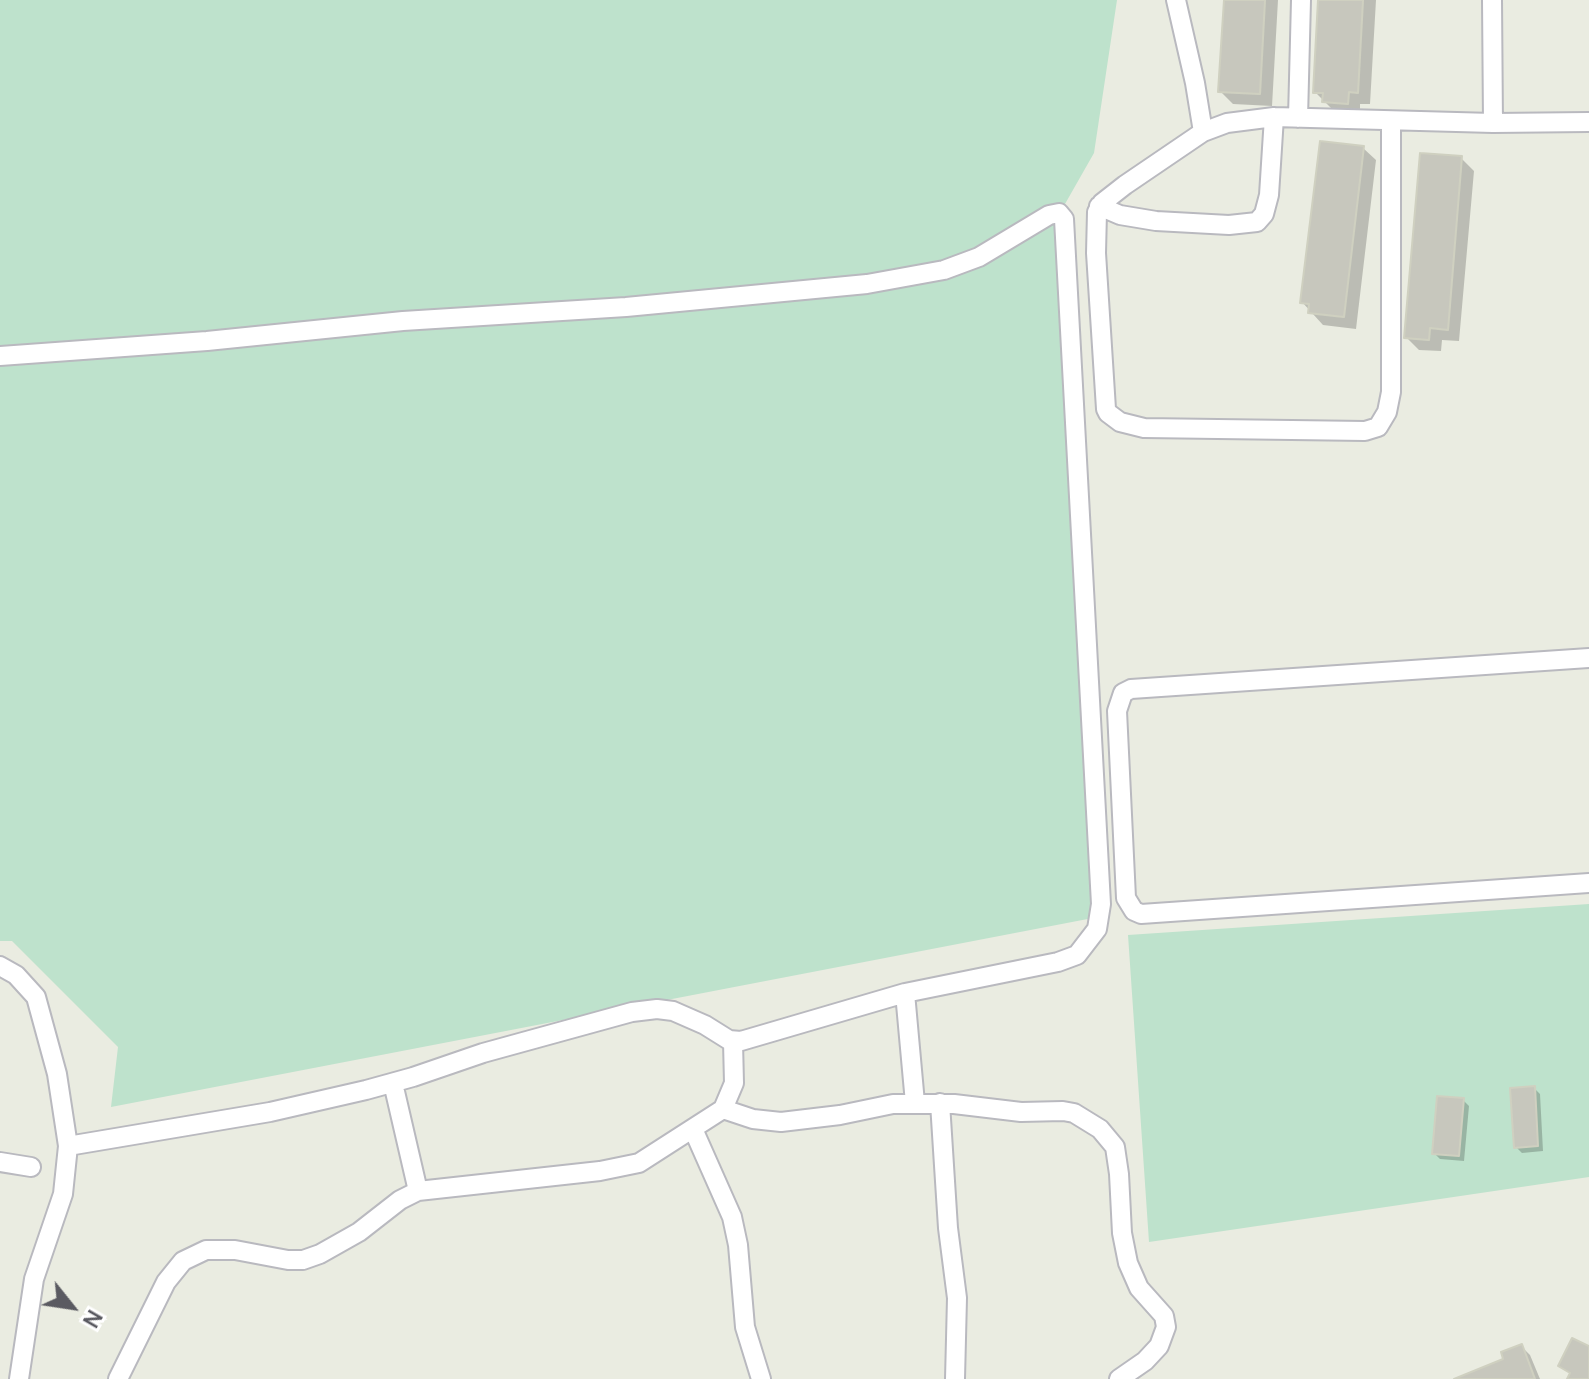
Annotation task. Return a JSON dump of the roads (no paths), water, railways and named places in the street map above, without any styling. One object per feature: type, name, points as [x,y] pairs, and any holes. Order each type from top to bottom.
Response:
[{"type":"street","points":[[1176,0],[1203,132]]},
{"type":"street","points":[[1298,118],[1301,0]]},
{"type":"street","points":[[1492,0],[1493,123]]},
{"type":"street","points":[[1099,206],[1120,215],[1156,221],[1229,225],[1257,222],[1268,202],[1274,117]]},
{"type":"street","points":[[1391,121],[1391,392],[1383,420],[1373,430],[1144,428],[1120,422],[1108,413],[1095,238],[1099,206],[1203,132],[1227,123],[1274,117],[1493,123],[1589,122]]},
{"type":"street","points":[[0,356],[207,341],[403,321],[626,307],[867,284],[944,270],[979,257],[1049,215],[1059,213],[1064,219],[1101,904],[1097,929],[1077,955],[1058,962],[905,993],[733,1042],[689,1017],[673,1011],[647,1009],[483,1053],[393,1083],[270,1112],[68,1146]]},
{"type":"street","points":[[1589,658],[1131,689],[1123,693],[1117,711],[1126,898],[1134,911],[1141,914],[1589,883]]},
{"type":"street","points":[[0,966],[28,987],[43,1015],[63,1102],[68,1146],[63,1194],[34,1279],[19,1379]]},
{"type":"street","points":[[905,993],[915,1103]]},
{"type":"street","points":[[118,1379],[166,1282],[183,1261],[206,1250],[235,1250],[303,1260],[359,1232],[400,1200],[418,1191],[627,1166],[651,1157],[723,1109],[734,1083],[733,1042]]},
{"type":"street","points":[[393,1083],[418,1191]]},
{"type":"street","points":[[723,1109],[753,1119],[781,1122],[840,1115],[893,1104],[940,1103],[1021,1112],[1063,1111],[1074,1113],[1100,1129],[1112,1141],[1119,1174],[1122,1233],[1128,1263],[1139,1288],[1164,1316],[1166,1327],[1159,1346],[1145,1361],[1119,1379]]},
{"type":"street","points":[[940,1103],[948,1228],[957,1298],[955,1379]]},
{"type":"street","points":[[693,1129],[732,1217],[738,1245],[745,1327],[761,1379]]},
{"type":"street","points":[[0,1162],[31,1167]]}]
